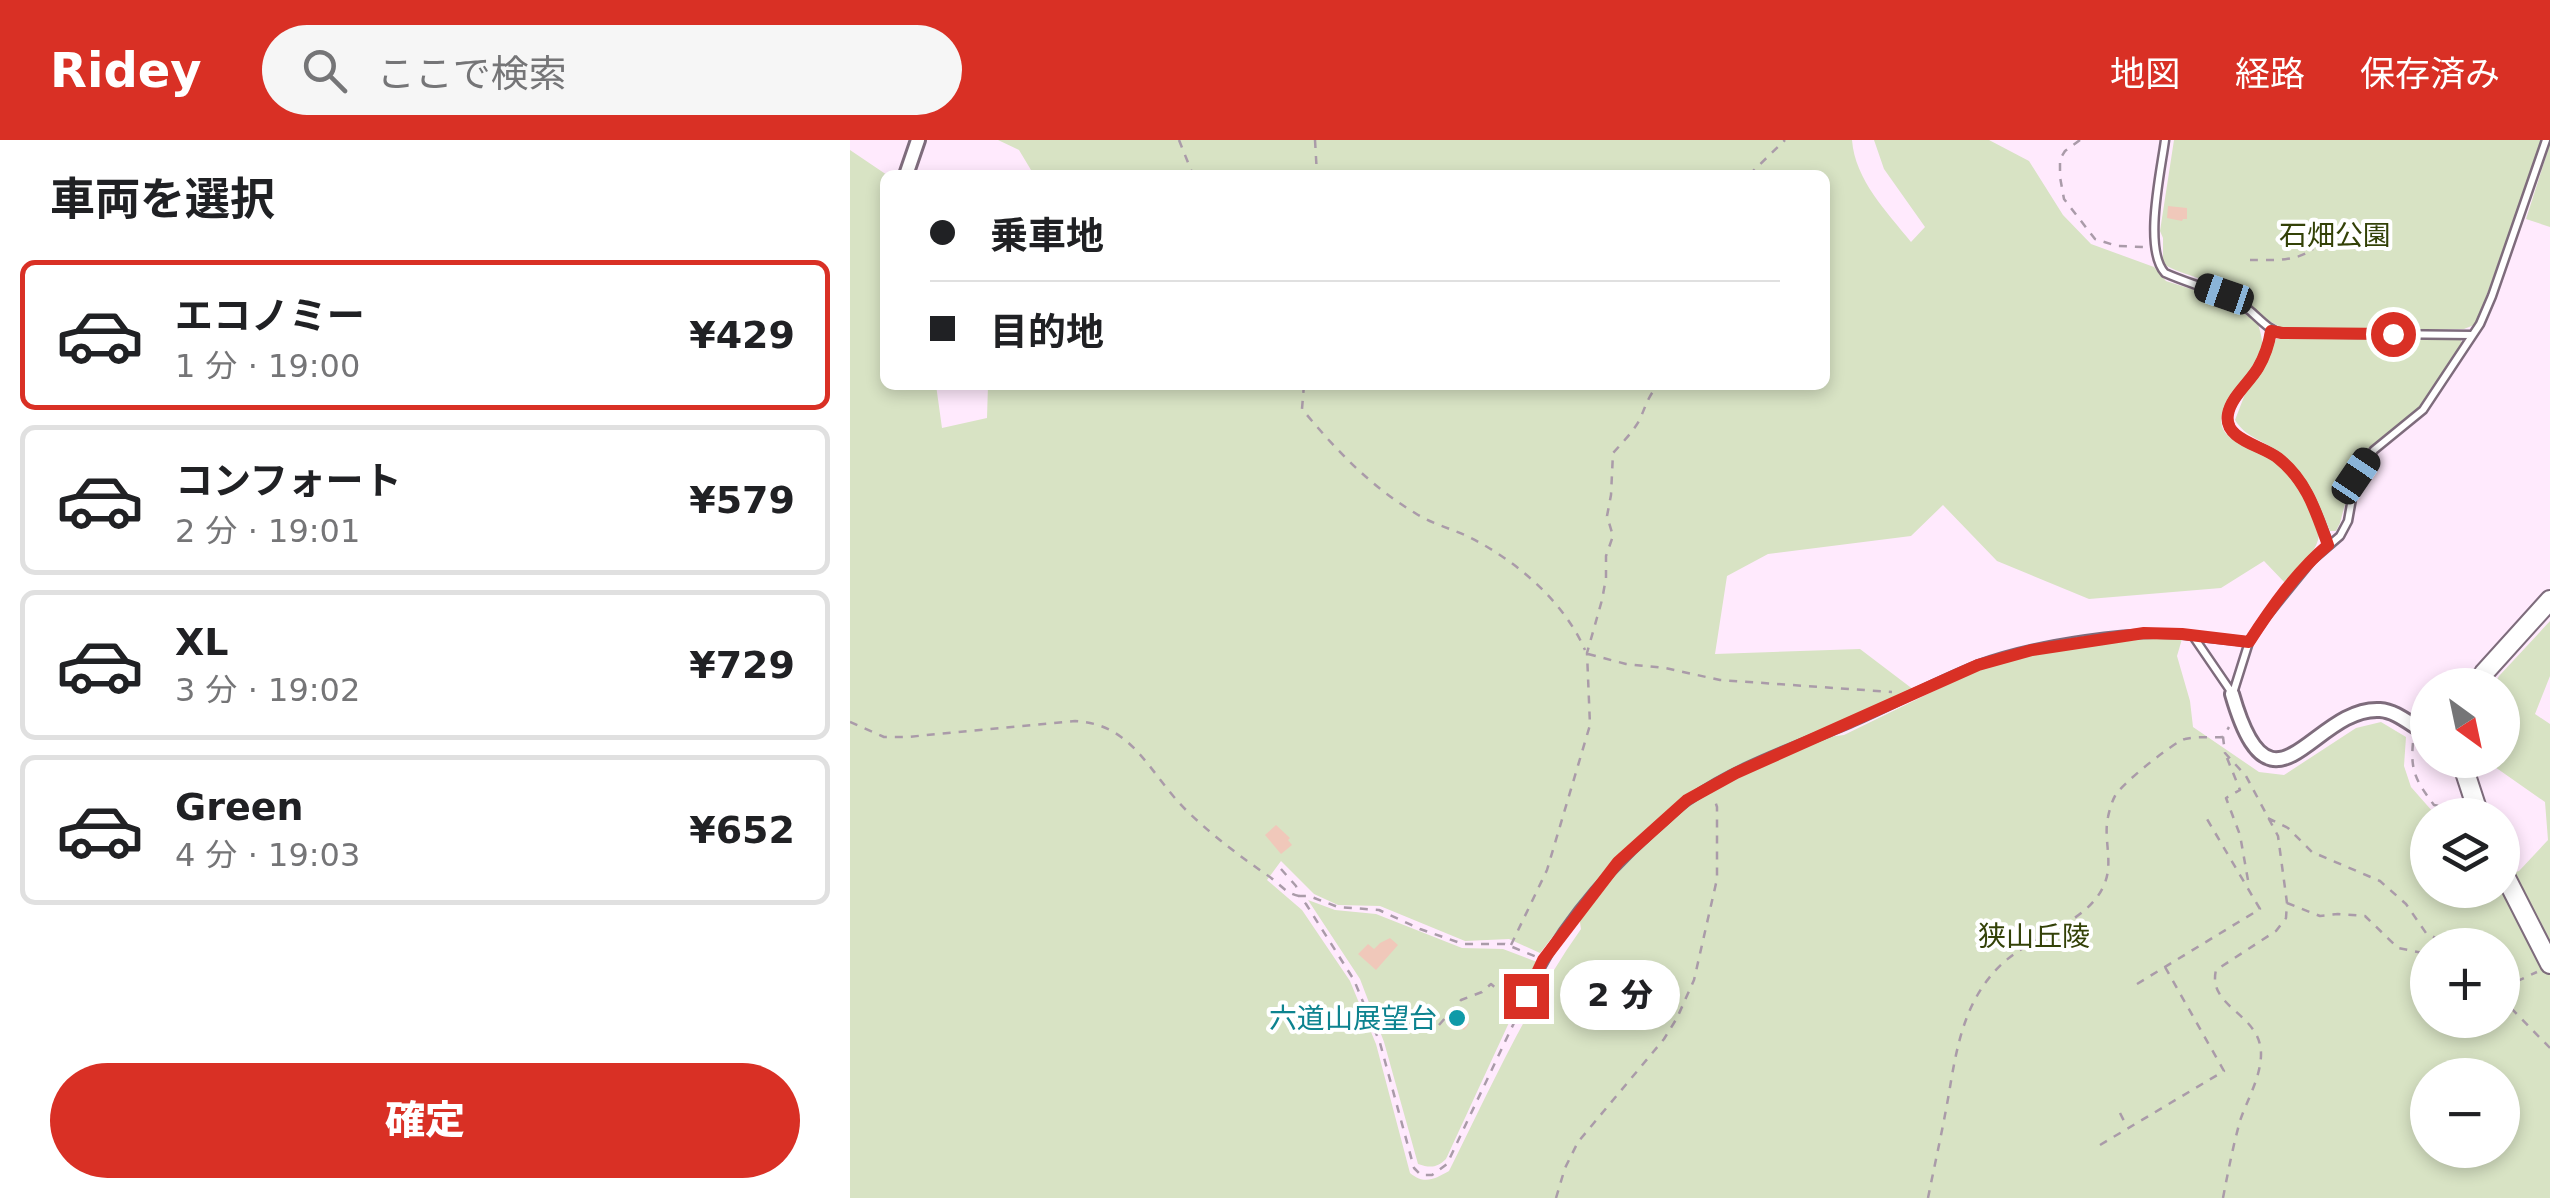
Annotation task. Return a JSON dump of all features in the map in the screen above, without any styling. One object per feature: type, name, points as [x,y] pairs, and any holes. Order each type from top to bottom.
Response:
[{"type":"street","points":[[908,170],[918,140]]},
{"type":"street","points":[[2489,668],[2550,600]]},
{"type":"street","points":[[2232,694],[2253,744],[2272,760],[2298,753],[2343,720],[2368,711],[2392,712],[2410,724]]},
{"type":"street","points":[[2520,905],[2550,964]]},
{"type":"lane","points":[[2165,140],[2156,206],[2156,246],[2159,266],[2165,272],[2224,294],[2271,331],[2473,335]]},
{"type":"lane","points":[[2232,694],[2249,642],[2265,618],[2312,560],[2340,536],[2348,521],[2356,476],[2374,450],[2423,410],[2473,335],[2492,296],[2546,140]]},
{"type":"lane","points":[[2271,331],[2258,369],[2231,406],[2228,424],[2240,438],[2276,456],[2287,467],[2318,511],[2328,545]]},
{"type":"lane","points":[[1526,996],[1543,960],[1618,862],[1687,800],[1761,760],[1978,665],[2032,650],[2144,633],[2249,642]]},
{"type":"lane","points":[[2193,636],[2232,694]]},
{"type":"path","points":[[1179,140],[1192,170]]},
{"type":"path","points":[[1316,140],[1317,170]]},
{"type":"path","points":[[1754,170],[1785,140]]},
{"type":"path","points":[[2080,140],[2060,158],[2064,199],[2094,239],[2118,246],[2156,246]]},
{"type":"path","points":[[2250,260],[2295,258],[2314,249]]},
{"type":"path","points":[[1304,390],[1302,409],[1330,444],[1364,476],[1418,516],[1468,537],[1515,564],[1548,595],[1587,653],[1626,664],[1720,680],[1917,692]]},
{"type":"path","points":[[1511,946],[1547,870],[1576,767],[1586,746],[1590,725],[1587,653],[1602,600],[1612,536],[1607,516],[1612,452],[1627,438],[1654,390]]},
{"type":"path","points":[[2237,711],[2223,737],[2240,790],[2226,798],[2240,835],[2250,892]]},
{"type":"path","points":[[850,722],[884,737],[907,737],[1075,720],[1093,722],[1112,729],[1133,746],[1183,808],[1221,843],[1290,894],[1309,896],[1338,907],[1378,910],[1464,944],[1511,946],[1543,960]]},
{"type":"path","points":[[1928,1198],[1951,1067],[1976,996],[2002,964],[2028,944],[2085,912],[2104,885],[2109,859],[2108,818],[2114,797],[2124,784],[2182,739],[2223,737]]},
{"type":"path","points":[[2223,1198],[2240,1121],[2261,1054],[2244,1016],[2220,998],[2213,982],[2216,970],[2276,931],[2286,918],[2287,904],[2278,836],[2246,776],[2226,753]]},
{"type":"path","points":[[1556,1198],[1578,1142],[1664,1039],[1694,980],[1717,880],[1717,806],[1710,787]]},
{"type":"path","points":[[2137,984],[2260,909],[2204,814]]},
{"type":"path","points":[[2267,817],[2288,828],[2312,852],[2380,881],[2406,904],[2423,928]]},
{"type":"path","points":[[1281,869],[1296,886],[1354,980],[1380,1044],[1414,1168],[1421,1174],[1432,1175],[1448,1164],[1526,996],[1517,987],[1508,998],[1491,984],[1461,1000],[1440,1025]]},
{"type":"path","points":[[2287,904],[2320,916],[2365,916],[2398,948],[2410,950]]},
{"type":"path","points":[[2100,1145],[2224,1070],[2165,967]]},
{"type":"path","points":[[2520,980],[2526,977]]},
{"type":"path","points":[[2520,1016],[2550,1048]]},
{"type":"path","points":[[2120,1113],[2128,1128]]},
{"type":"green space","name":"狭山丘陵","points":[[998,140],[1852,140],[1866,182],[1911,242],[1925,227],[1884,169],[1874,140],[1989,140],[2029,161],[2063,215],[2091,244],[2154,267],[2166,281],[2216,297],[2258,324],[2262,344],[2259,357],[2221,419],[2230,438],[2262,452],[2281,467],[2301,490],[2315,517],[2319,529],[2316,546],[2286,584],[2264,561],[2221,588],[2089,599],[1997,561],[1943,505],[1911,536],[1768,554],[1727,576],[1715,654],[1860,649],[1914,690],[1733,770],[1681,799],[1605,870],[1540,953],[1509,939],[1465,941],[1380,906],[1338,905],[1314,894],[1281,861],[1267,880],[1302,910],[1350,981],[1376,1044],[1410,1173],[1430,1180],[1449,1171],[1527,1017],[1581,929],[1579,916],[1630,858],[1673,818],[1704,795],[1756,767],[1828,737],[1844,735],[1979,669],[2031,654],[2143,639],[2182,639],[2177,656],[2193,727],[2259,772],[2284,775],[2356,728],[2381,722],[2406,737],[2404,766],[2411,787],[2421,798],[2410,798],[2410,908],[2520,908],[2520,870],[2548,840],[2545,802],[2511,778],[2520,778],[2520,668],[2506,668],[2550,621],[2550,676],[2535,714],[2550,724],[2550,1198],[850,1198],[850,150],[880,170],[880,390],[937,390],[942,428],[987,418],[988,390],[1830,390],[1830,170],[1031,170],[1019,150]]},
{"type":"green space","name":"石畑公園","points":[[2174,140],[2542,140],[2474,325],[2464,329],[2291,330],[2269,320],[2228,290],[2163,264],[2160,231]]},
{"type":"green space","points":[[2550,144],[2550,227],[2526,219]]},
{"type":"green space","points":[[2276,339],[2460,339],[2463,344],[2420,407],[2372,446],[2354,470],[2336,531],[2330,531],[2310,488],[2288,460],[2244,431],[2235,420]]},
{"type":"green space","points":[[1308,900],[1335,910],[1376,914],[1462,948],[1503,949],[1537,962],[1446,1159],[1440,1164],[1418,1164],[1384,1042],[1360,979]]},
{"type":"building","points":[[2168,206],[2187,208],[2187,219],[2167,218]]},
{"type":"building","points":[[1276,825],[1292,845],[1281,854],[1265,835]]},
{"type":"building","points":[[1390,938],[1398,945],[1376,970],[1358,954],[1368,944],[1374,949]]},
{"type":"building","points":[[1457,1010],[1469,1024],[1464,1030],[1448,1020]]},
{"type":"place","name":"六道山展望台","points":[[1457,1018]]},
{"type":"route","points":[[1526,996],[1543,960],[1618,862],[1687,800],[1761,760],[1978,665],[2032,650],[2144,633],[2249,642],[2328,545],[2318,511],[2287,467],[2276,456],[2231,430],[2231,406],[2258,369],[2271,331],[2393,334]]}]
